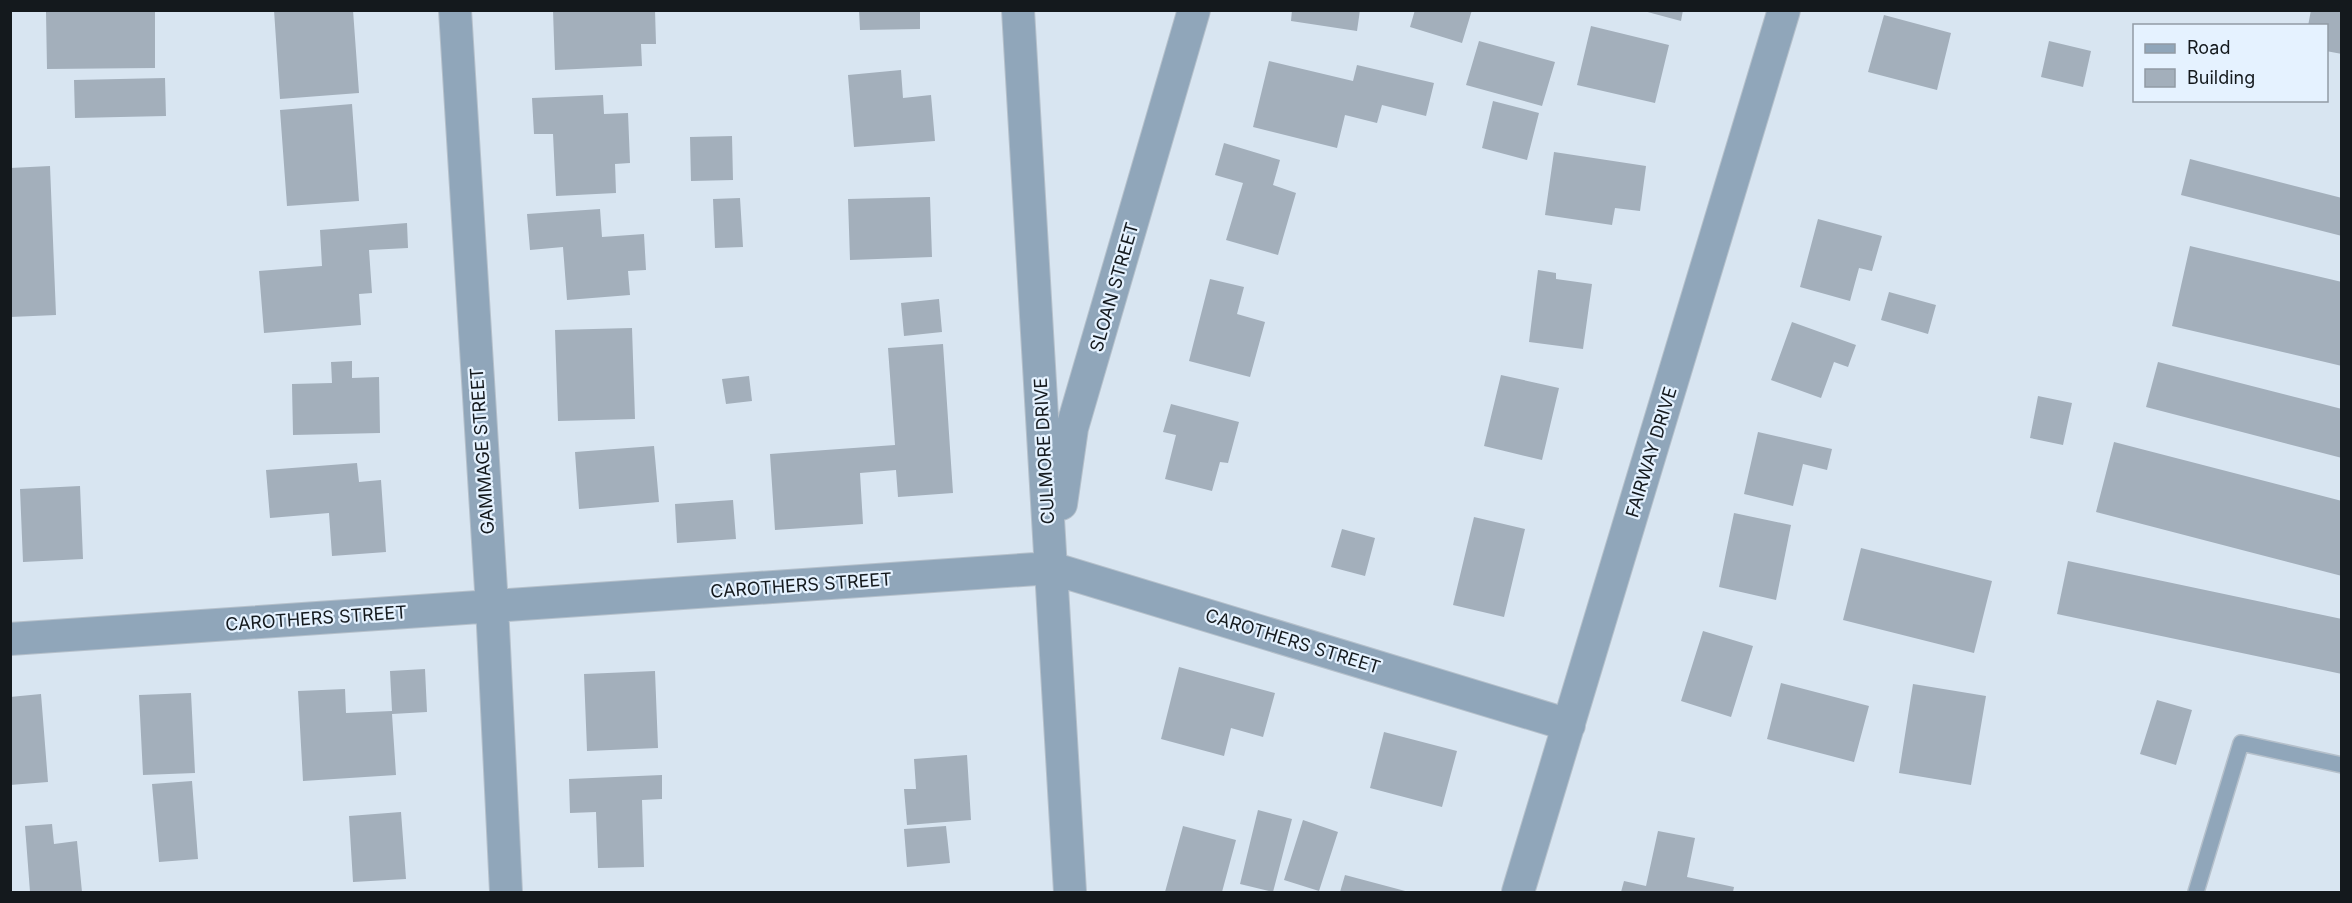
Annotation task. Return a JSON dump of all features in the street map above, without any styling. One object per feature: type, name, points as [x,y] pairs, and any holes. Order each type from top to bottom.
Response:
[{"type":"street","name":"GAMMAGE STREET","points":[[454,10],[492,606],[506,892]]},
{"type":"street","name":"CULMORE DRIVE","points":[[1018,10],[1070,892]]},
{"type":"street","name":"SLOAN STREET","points":[[1051,568],[1072,428],[1194,10]]},
{"type":"street","name":"FAIRWAY DRIVE","points":[[1518,892],[1784,10]]},
{"type":"street","name":"CAROTHERS STREET","points":[[10,639],[1051,568],[1569,725]]},
{"type":"lane","points":[[2196,892],[2241,743],[2342,765]]},
{"type":"building","points":[[274,10],[353,10],[359,93],[280,99]]},
{"type":"building","points":[[553,10],[655,10],[656,44],[641,44],[642,66],[555,70]]},
{"type":"building","points":[[859,10],[920,10],[920,29],[860,30]]},
{"type":"building","points":[[1292,10],[1360,10],[1357,31],[1291,21]]},
{"type":"building","points":[[1415,10],[1472,10],[1462,43],[1410,27]]},
{"type":"building","points":[[1640,10],[1683,10],[1681,21]]},
{"type":"building","points":[[2311,10],[2342,10],[2342,54],[2328,51],[2328,24],[2308,24]]},
{"type":"building","points":[[155,11],[155,68],[47,69],[46,12]]},
{"type":"building","points":[[1884,15],[1951,33],[1937,90],[1868,72]]},
{"type":"building","points":[[1591,26],[1669,45],[1655,103],[1577,85]]},
{"type":"building","points":[[1479,41],[1555,62],[1542,106],[1466,85]]},
{"type":"building","points":[[2049,41],[2091,51],[2083,87],[2041,77]]},
{"type":"building","points":[[1269,61],[1353,81],[1357,65],[1434,83],[1426,116],[1382,105],[1377,123],[1345,115],[1337,148],[1253,127]]},
{"type":"building","points":[[901,70],[903,98],[931,95],[935,141],[854,147],[848,75]]},
{"type":"building","points":[[165,78],[166,116],[75,118],[74,80]]},
{"type":"building","points":[[603,95],[604,114],[628,113],[630,163],[615,164],[616,193],[556,196],[553,134],[534,134],[532,98]]},
{"type":"building","points":[[1493,101],[1539,113],[1527,160],[1482,148]]},
{"type":"building","points":[[352,104],[359,201],[287,206],[280,110]]},
{"type":"building","points":[[732,136],[733,180],[691,181],[690,137]]},
{"type":"building","points":[[1224,143],[1280,160],[1273,185],[1296,193],[1278,255],[1226,240],[1243,183],[1215,175]]},
{"type":"building","points":[[1554,152],[1646,166],[1640,211],[1615,208],[1612,225],[1545,215]]},
{"type":"building","points":[[2190,159],[2342,198],[2342,236],[2181,195]]},
{"type":"building","points":[[50,166],[56,315],[10,317],[10,168]]},
{"type":"building","points":[[930,197],[932,257],[850,260],[848,199]]},
{"type":"building","points":[[740,198],[743,247],[715,248],[713,199]]},
{"type":"building","points":[[600,209],[602,237],[644,234],[646,270],[628,271],[630,295],[567,300],[563,247],[530,250],[527,214]]},
{"type":"building","points":[[1818,219],[1882,236],[1872,271],[1859,268],[1850,301],[1800,287]]},
{"type":"building","points":[[407,223],[408,248],[369,250],[372,293],[359,294],[361,325],[264,333],[259,271],[322,266],[320,230]]},
{"type":"building","points":[[2190,246],[2342,282],[2342,366],[2172,326]]},
{"type":"building","points":[[1538,270],[1556,273],[1556,279],[1592,284],[1583,349],[1529,342]]},
{"type":"building","points":[[1210,279],[1244,287],[1237,314],[1265,322],[1250,377],[1189,361]]},
{"type":"building","points":[[1889,292],[1936,305],[1928,334],[1881,320]]},
{"type":"building","points":[[939,299],[942,332],[904,336],[901,303]]},
{"type":"building","points":[[1792,322],[1856,345],[1848,367],[1834,362],[1821,398],[1771,380]]},
{"type":"building","points":[[632,328],[635,419],[558,421],[555,330]]},
{"type":"building","points":[[943,344],[953,493],[898,497],[896,470],[860,473],[863,524],[775,530],[770,454],[895,445],[888,348]]},
{"type":"building","points":[[352,361],[352,378],[379,377],[380,433],[293,435],[292,384],[332,383],[331,362]]},
{"type":"building","points":[[2158,362],[2342,409],[2342,458],[2146,407]]},
{"type":"building","points":[[1501,375],[1559,388],[1542,460],[1484,446]]},
{"type":"building","points":[[749,376],[752,401],[726,404],[722,379]]},
{"type":"building","points":[[2038,396],[2072,403],[2063,445],[2030,438]]},
{"type":"building","points":[[1171,404],[1239,422],[1228,463],[1220,462],[1212,491],[1165,479],[1176,435],[1163,432]]},
{"type":"building","points":[[1758,432],[1832,449],[1827,470],[1803,464],[1793,506],[1744,494]]},
{"type":"building","points":[[2114,442],[2342,501],[2342,576],[2096,512]]},
{"type":"building","points":[[654,446],[659,502],[579,509],[575,452]]},
{"type":"building","points":[[357,463],[359,482],[381,480],[386,552],[332,556],[329,513],[270,518],[266,470]]},
{"type":"building","points":[[80,486],[83,559],[23,562],[20,489]]},
{"type":"building","points":[[733,500],[736,539],[677,543],[675,504]]},
{"type":"building","points":[[1734,513],[1791,525],[1776,600],[1719,587]]},
{"type":"building","points":[[1474,517],[1525,529],[1504,617],[1453,605]]},
{"type":"building","points":[[1342,529],[1375,538],[1365,576],[1331,567]]},
{"type":"building","points":[[1861,548],[1992,581],[1974,653],[1843,620]]},
{"type":"building","points":[[2068,561],[2342,619],[2342,674],[2057,614]]},
{"type":"building","points":[[1703,631],[1753,646],[1731,717],[1681,701]]},
{"type":"building","points":[[1179,667],[1275,693],[1263,737],[1231,728],[1224,756],[1161,739]]},
{"type":"building","points":[[425,669],[427,712],[392,714],[396,775],[303,781],[298,691],[345,689],[346,713],[392,711],[390,671]]},
{"type":"building","points":[[655,671],[658,748],[587,751],[584,674]]},
{"type":"building","points":[[1781,683],[1869,706],[1854,762],[1767,739]]},
{"type":"building","points":[[1913,684],[1986,696],[1971,785],[1899,773]]},
{"type":"building","points":[[191,693],[195,773],[143,775],[139,695]]},
{"type":"building","points":[[41,694],[48,782],[10,785],[10,697]]},
{"type":"building","points":[[2157,700],[2192,710],[2176,765],[2140,754]]},
{"type":"building","points":[[1384,732],[1457,751],[1442,807],[1370,788]]},
{"type":"building","points":[[967,755],[971,820],[907,825],[904,789],[916,789],[914,759]]},
{"type":"building","points":[[662,775],[662,799],[642,800],[644,867],[598,868],[596,812],[570,813],[569,779]]},
{"type":"building","points":[[192,781],[198,859],[159,862],[152,784]]},
{"type":"building","points":[[1258,810],[1292,819],[1273,892],[1240,884]]},
{"type":"building","points":[[401,812],[406,879],[353,882],[349,816]]},
{"type":"building","points":[[1303,820],[1338,832],[1319,891],[1284,880]]},
{"type":"building","points":[[52,824],[54,844],[77,841],[82,892],[30,892],[25,826]]},
{"type":"building","points":[[946,826],[950,863],[907,867],[904,829]]},
{"type":"building","points":[[1183,826],[1236,840],[1222,892],[1165,892]]},
{"type":"building","points":[[1658,831],[1695,838],[1687,877],[1734,887],[1733,892],[1621,892],[1624,881],[1646,886]]},
{"type":"building","points":[[1345,875],[1409,892],[1340,892]]}]
